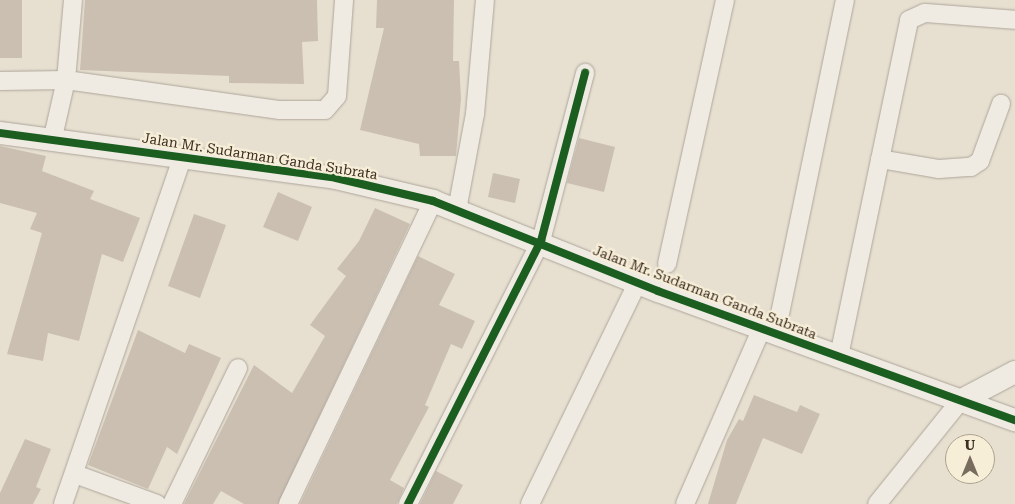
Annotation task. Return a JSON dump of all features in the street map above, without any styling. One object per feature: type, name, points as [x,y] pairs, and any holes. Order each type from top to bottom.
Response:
[{"type":"street","points":[[53,137],[66,80],[73,0]]},
{"type":"street","points":[[0,81],[66,80],[280,110],[325,110],[337,96],[344,0]]},
{"type":"street","points":[[457,210],[475,114],[485,0]]},
{"type":"street","points":[[667,264],[725,0]]},
{"type":"street","points":[[685,504],[769,330],[845,0]]},
{"type":"street","points":[[840,356],[906,26],[913,16],[925,13],[1015,20]]},
{"type":"street","points":[[408,504],[541,241],[585,73]]},
{"type":"street","points":[[880,159],[938,169],[971,167],[980,161],[1001,104]]},
{"type":"street","name":"Jalan Mr. Sudarman Ganda Subrata","points":[[0,133],[53,137],[336,178],[433,201],[541,241],[638,282],[960,402],[1015,420]]},
{"type":"street","points":[[63,504],[75,474],[183,155]]},
{"type":"street","points":[[288,504],[433,201]]},
{"type":"street","points":[[530,504],[638,282]]},
{"type":"street","points":[[172,504],[238,368]]},
{"type":"street","points":[[877,504],[960,402],[1015,372]]},
{"type":"street","points":[[75,474],[157,504]]},
{"type":"building","points":[[0,0],[22,0],[22,58],[0,58]]},
{"type":"building","points":[[85,0],[317,0],[318,41],[302,42],[304,84],[229,83],[229,76],[80,70]]},
{"type":"building","points":[[377,0],[454,0],[453,61],[459,61],[461,99],[456,156],[420,156],[419,144],[360,130],[384,28],[376,28]]},
{"type":"building","points":[[579,138],[615,147],[604,192],[567,183]]},
{"type":"building","points":[[0,146],[46,156],[42,171],[94,191],[90,199],[140,218],[123,262],[102,254],[79,341],[48,333],[43,361],[7,354],[42,233],[30,229],[37,213],[0,203]]},
{"type":"building","points":[[493,173],[520,179],[515,203],[488,197]]},
{"type":"building","points":[[278,192],[312,207],[298,241],[263,227]]},
{"type":"building","points":[[375,208],[410,224],[278,504],[244,504],[221,491],[213,504],[184,504],[254,365],[292,393],[325,336],[310,325],[346,276],[337,269],[359,241]]},
{"type":"building","points":[[194,214],[226,225],[200,298],[168,286]]},
{"type":"building","points":[[418,256],[455,274],[439,305],[475,321],[462,349],[451,344],[425,405],[429,407],[390,480],[404,488],[397,504],[300,504]]},
{"type":"building","points":[[138,330],[185,353],[189,344],[221,358],[177,454],[167,447],[148,489],[88,465]]},
{"type":"building","points":[[754,395],[797,412],[800,405],[820,414],[802,454],[763,438],[736,504],[708,504],[727,440],[739,419],[743,421]]},
{"type":"building","points":[[25,439],[51,449],[36,487],[41,489],[33,504],[0,504],[0,493]]},
{"type":"building","points":[[436,471],[463,485],[453,504],[420,504]]},
{"type":"cycle path","points":[[408,504],[541,241],[585,73]]},
{"type":"cycle path","points":[[0,133],[336,178],[433,201],[658,291],[1015,420]]}]
